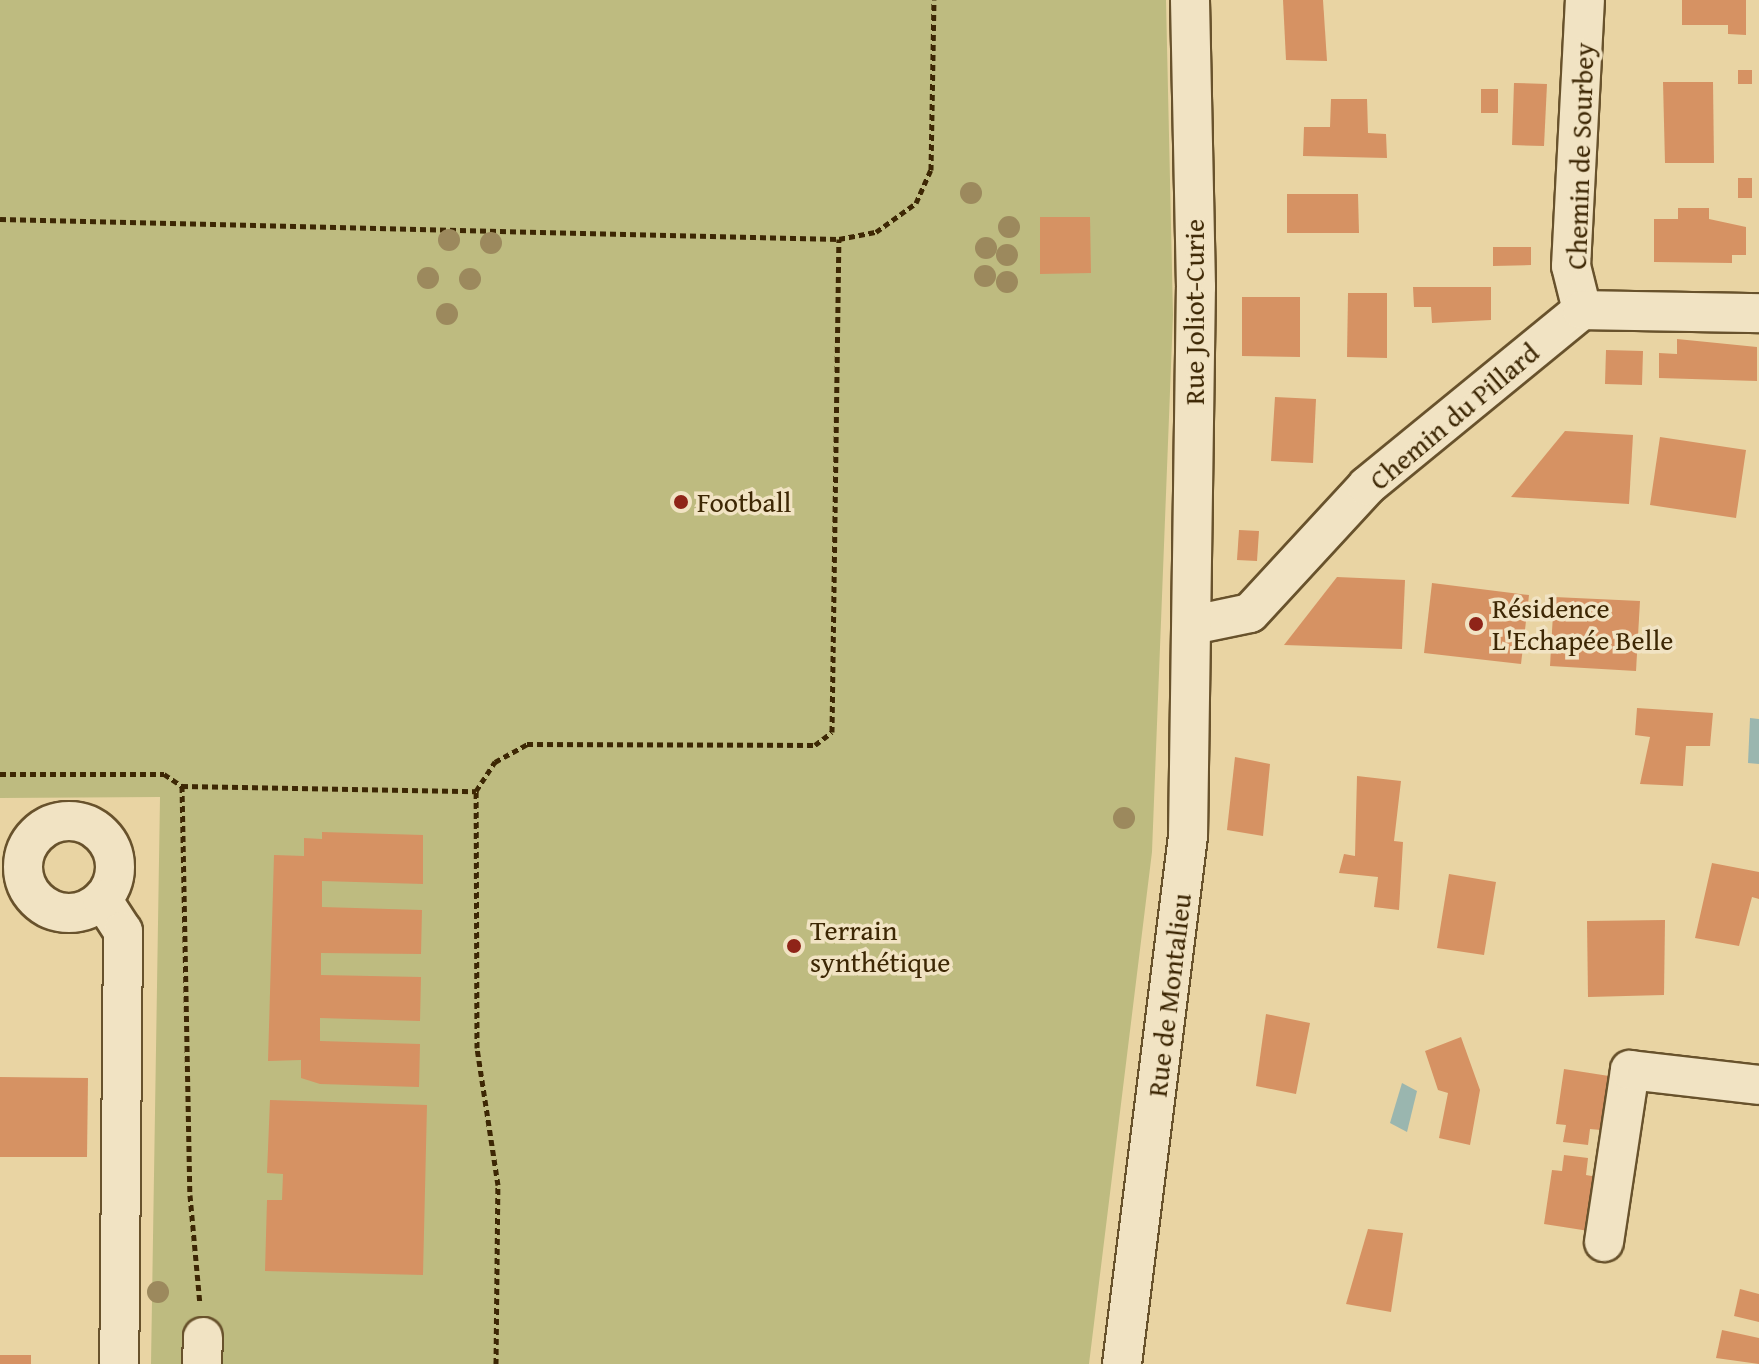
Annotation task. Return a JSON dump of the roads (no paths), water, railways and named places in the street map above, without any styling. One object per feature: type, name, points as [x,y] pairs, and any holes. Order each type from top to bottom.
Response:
[{"type":"street","name":"Rue Joliot-Curie","points":[[1190,0],[1193,625]]},
{"type":"street","name":"Chemin de Sourbey","points":[[1582,310],[1571,266],[1585,0]]},
{"type":"street","name":"Chemin du Pillard","points":[[1193,625],[1250,613],[1367,486],[1582,310]]},
{"type":"street","points":[[1582,310],[1759,313]]},
{"type":"street","name":"Rue de Montalieu","points":[[1122,1364],[1188,836],[1193,625]]},
{"type":"street","points":[[102,899],[123,931],[119,1364]]},
{"type":"street","points":[[1604,1242],[1630,1070],[1759,1085]]},
{"type":"water","points":[[1750,718],[1759,719],[1759,764],[1748,763]]},
{"type":"water","points":[[1402,1083],[1417,1091],[1407,1132],[1390,1123]]},
{"type":"place","name":"Football","points":[[681,502]]},
{"type":"place","name":"Résidence L'Echapée Belle","points":[[1476,624]]},
{"type":"place","name":"Terrain synthétique","points":[[794,946]]}]
